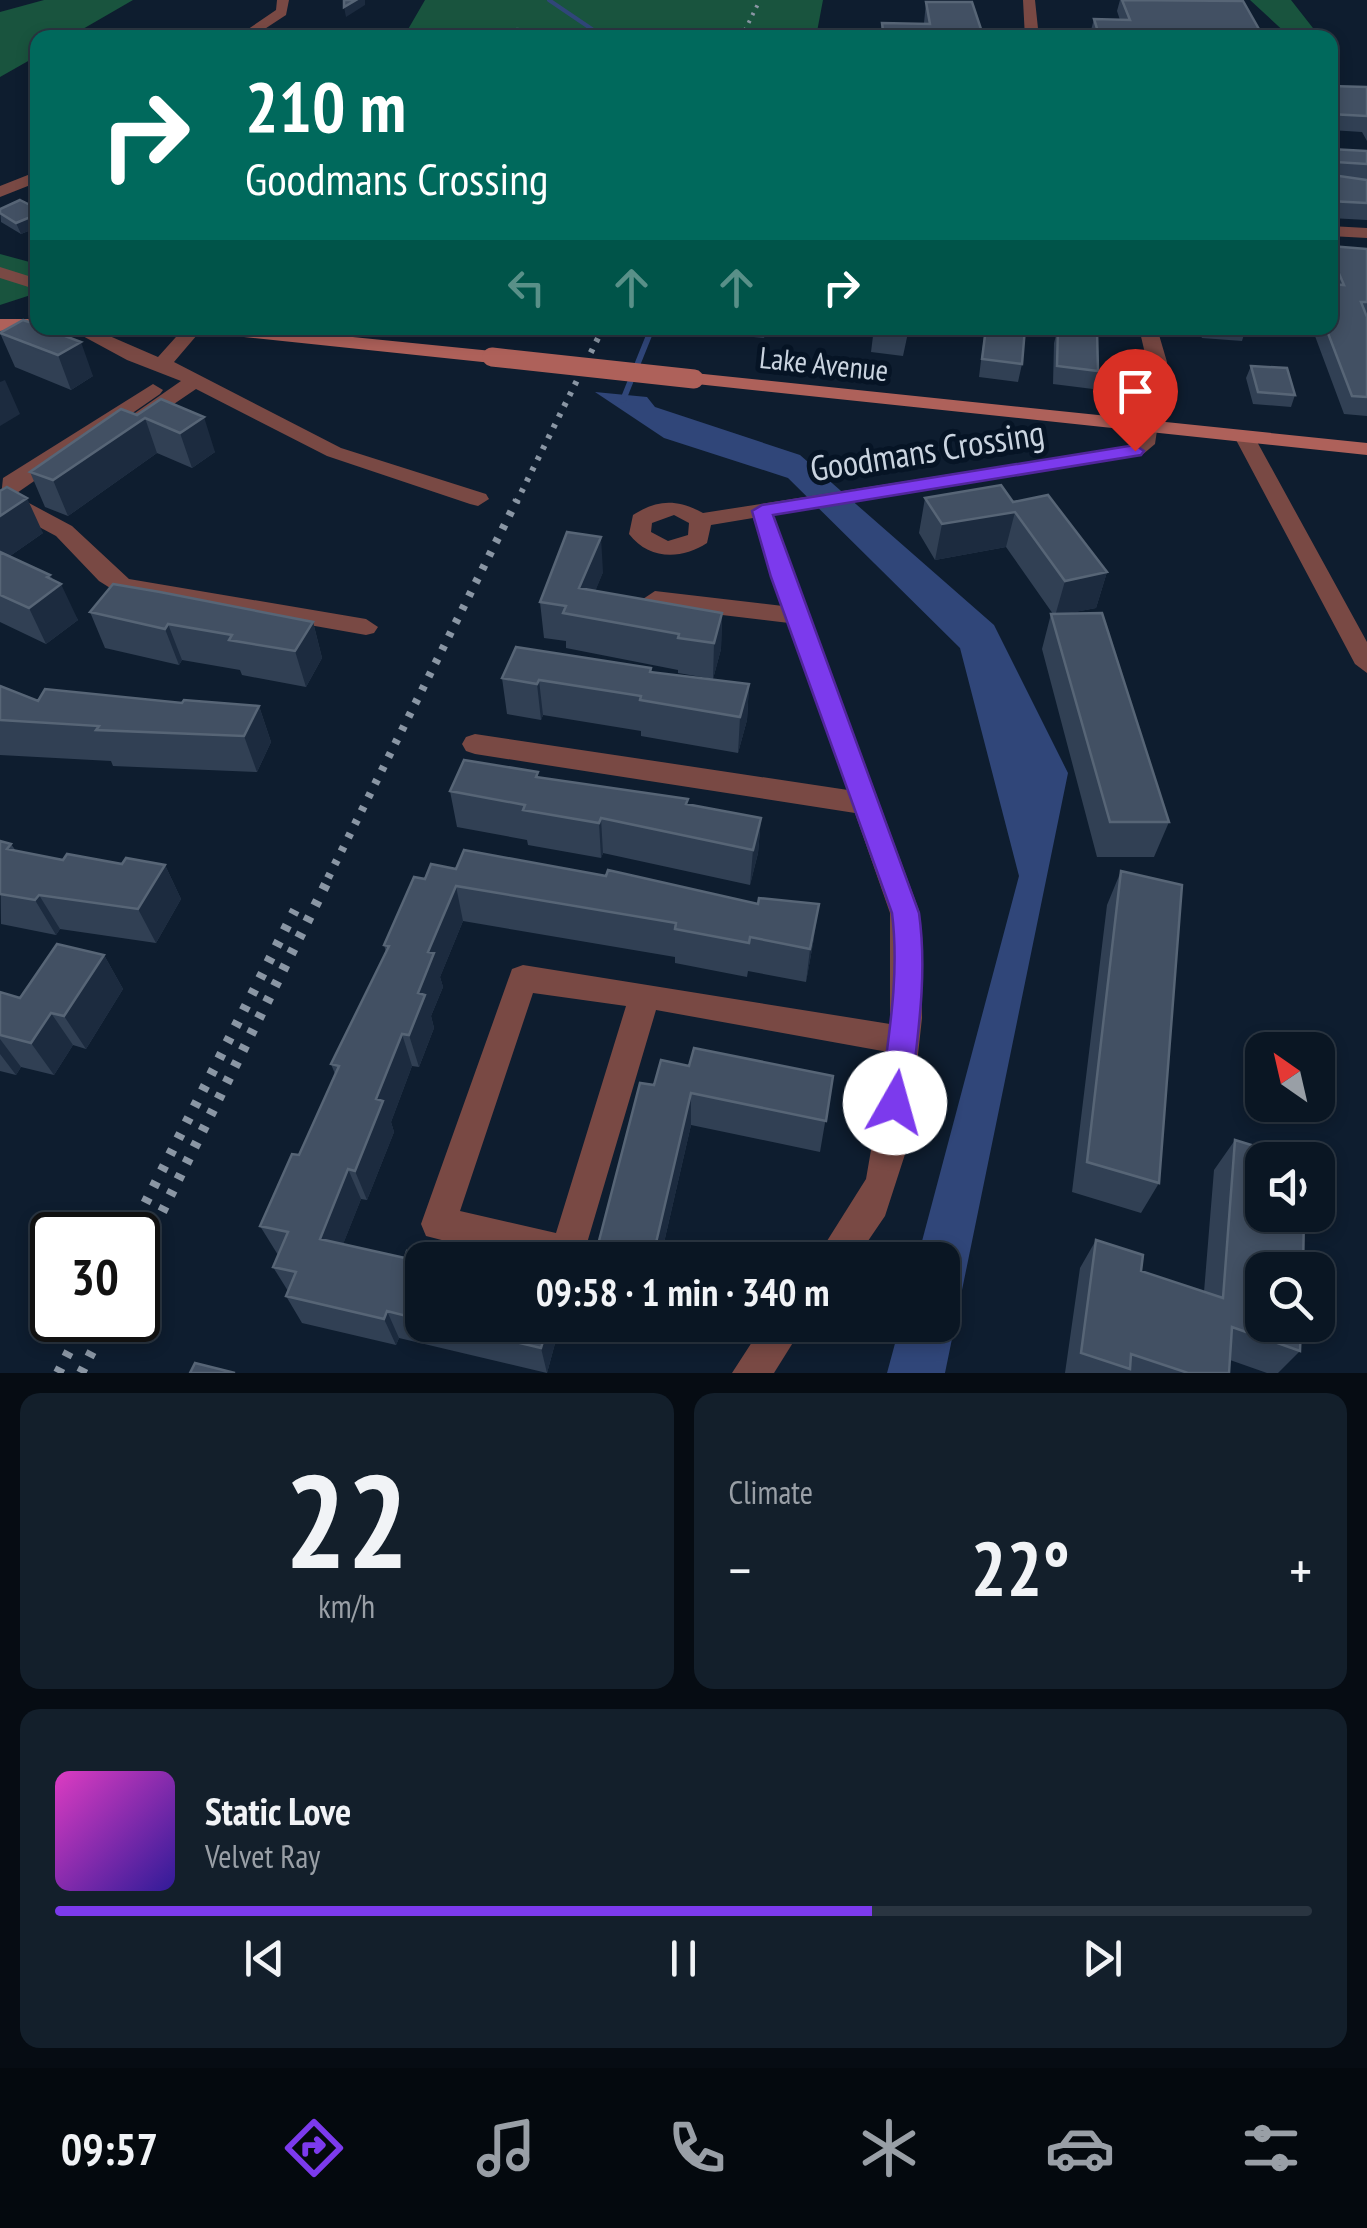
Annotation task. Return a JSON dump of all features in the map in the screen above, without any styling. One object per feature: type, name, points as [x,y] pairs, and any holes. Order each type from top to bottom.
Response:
[{"type":"main road","points":[[0,325],[30,324]]},
{"type":"main road","name":"Lake Avenue","points":[[280,335],[1367,449]]},
{"type":"street","points":[[254,30],[282,12],[284,0]]},
{"type":"street","points":[[1029,0],[1031,30]]},
{"type":"street","points":[[0,192],[30,179]]},
{"type":"street","points":[[1338,231],[1367,233]]},
{"type":"street","points":[[0,272],[30,283]]},
{"type":"street","points":[[0,287],[30,284]]},
{"type":"street","points":[[91,335],[179,372],[334,452],[478,499]]},
{"type":"street","points":[[1,498],[28,493],[179,372],[192,335]]},
{"type":"street","points":[[1148,427],[1157,362],[1150,335]]},
{"type":"street","name":"Goodmans Crossing","points":[[700,520],[1119,456],[1146,444],[1148,427]]},
{"type":"street","points":[[1245,438],[1367,664]]},
{"type":"street","points":[[1,498],[59,527],[88,550],[110,581],[123,586],[366,627]]},
{"type":"street","points":[[762,511],[796,616],[905,913],[910,950],[888,1164],[874,1203],[845,1242]]},
{"type":"street","points":[[654,599],[796,616]]},
{"type":"street","points":[[475,744],[868,804]]},
{"type":"street","points":[[645,995],[566,1252],[438,1224],[524,978],[645,995],[903,1041]]},
{"type":"street","points":[[751,1373],[774,1342]]},
{"type":"green space","points":[[44,0],[133,0],[81,30],[30,30],[30,60],[0,77],[0,12]]},
{"type":"green space","points":[[425,0],[823,0],[817,30],[408,30]]},
{"type":"green space","points":[[1250,0],[1291,0],[1315,30],[1282,30]]},
{"type":"green space","points":[[0,254],[30,262],[30,295],[0,305]]},
{"type":"water","points":[[595,392],[647,397],[655,407],[800,455],[994,625],[1068,773],[960,1300],[960,1242],[922,1242],[1019,876],[960,648],[788,478],[664,438]]},
{"type":"water","points":[[895,1342],[951,1342],[945,1373],[887,1373]]},
{"type":"building","points":[[1122,0],[1243,1],[1259,30],[1097,30],[1094,19],[1130,20]]},
{"type":"building","points":[[926,2],[972,2],[981,30],[883,30],[882,23],[930,24]]},
{"type":"building","points":[[1338,86],[1367,87],[1367,116],[1338,114]]},
{"type":"building","points":[[1338,149],[1367,151],[1367,164],[1338,162]]},
{"type":"building","points":[[1338,176],[1367,180],[1367,203],[1338,201]]},
{"type":"building","points":[[20,200],[30,205],[30,217],[16,223],[0,213],[0,209]]},
{"type":"building","points":[[1338,247],[1367,249],[1367,302],[1361,302],[1367,317],[1367,397],[1352,396],[1329,335],[1338,335],[1338,285],[1344,285],[1338,271]]},
{"type":"building","points":[[23,320],[30,322],[30,335],[62,335],[81,342],[58,355],[0,333]]},
{"type":"building","points":[[985,335],[1024,335],[1022,364],[982,359]]},
{"type":"building","points":[[1058,335],[1097,335],[1098,371],[1057,366]]},
{"type":"building","points":[[1251,366],[1287,368],[1295,395],[1258,392]]},
{"type":"building","points":[[161,399],[204,417],[180,433],[145,418],[53,480],[30,472],[121,409],[137,415]]},
{"type":"building","points":[[1001,485],[1013,502],[1048,495],[1107,572],[1065,581],[1015,512],[942,524],[925,498]]},
{"type":"building","points":[[7,487],[27,498],[0,516],[0,491]]},
{"type":"building","points":[[567,532],[601,537],[579,588],[722,613],[714,643],[563,613],[566,606],[540,602]]},
{"type":"building","points":[[0,552],[61,584],[29,608],[0,595]]},
{"type":"building","points":[[113,584],[313,622],[295,651],[229,640],[232,635],[168,624],[165,629],[90,612]]},
{"type":"building","points":[[1102,613],[1169,822],[1110,822],[1051,614]]},
{"type":"building","points":[[516,647],[651,668],[650,672],[749,684],[740,717],[640,700],[641,696],[502,678]]},
{"type":"building","points":[[0,686],[38,701],[45,689],[182,703],[184,700],[259,706],[244,736],[96,730],[99,726],[0,720]]},
{"type":"building","points":[[464,760],[538,772],[536,777],[688,799],[686,804],[761,818],[753,850],[601,818],[599,823],[523,810],[525,805],[450,791]]},
{"type":"building","points":[[0,841],[11,844],[7,849],[63,860],[67,854],[122,864],[126,858],[165,865],[138,909],[39,895],[35,900],[0,894]]},
{"type":"building","points":[[464,850],[606,876],[608,870],[758,904],[759,898],[819,904],[810,949],[750,937],[749,943],[675,929],[676,923],[456,886],[428,952],[434,953],[418,993],[425,995],[409,1035],[402,1034],[376,1099],[383,1101],[355,1171],[348,1169],[320,1239],[405,1258],[405,1316],[387,1311],[384,1319],[286,1296],[296,1272],[273,1267],[288,1232],[260,1226],[292,1154],[299,1155],[339,1066],[331,1064],[389,946],[384,945],[414,877],[425,879],[431,864],[456,869]]},
{"type":"building","points":[[1121,871],[1182,885],[1159,1183],[1087,1162]]},
{"type":"building","points":[[57,944],[104,955],[64,1016],[51,1013],[31,1043],[0,1035],[0,992],[20,998]]},
{"type":"building","points":[[694,1048],[833,1076],[826,1121],[691,1093],[656,1242],[599,1242],[640,1083],[654,1085],[661,1060],[689,1066]]},
{"type":"building","points":[[1235,1140],[1245,1143],[1245,1232],[1304,1232],[1303,1252],[1245,1252],[1245,1332],[1232,1327],[1229,1373],[1188,1373],[1131,1354],[1130,1369],[1081,1353],[1096,1240],[1143,1255],[1141,1271],[1223,1298]]},
{"type":"building","points":[[516,1342],[543,1342],[541,1348]]},
{"type":"building","points":[[1274,1342],[1300,1342],[1300,1351]]},
{"type":"building","points":[[195,1363],[235,1373],[190,1373]]},
{"type":"waterway","points":[[549,0],[593,30]]},
{"type":"waterway","points":[[623,400],[649,335]]},
{"type":"railway","points":[[745,30],[760,0]]},
{"type":"railway","points":[[516,503],[600,335]]},
{"type":"railway","points":[[328,878],[517,500]]},
{"type":"railway","points":[[160,1216],[330,876]]},
{"type":"railway","points":[[141,1212],[295,910]]},
{"type":"railway","points":[[58,1373],[74,1342]]},
{"type":"railway","points":[[81,1373],[97,1342]]},
{"type":"route","points":[[895,1103],[908,990],[910,950],[905,913],[868,804],[781,577],[762,511],[1135,451]]}]
